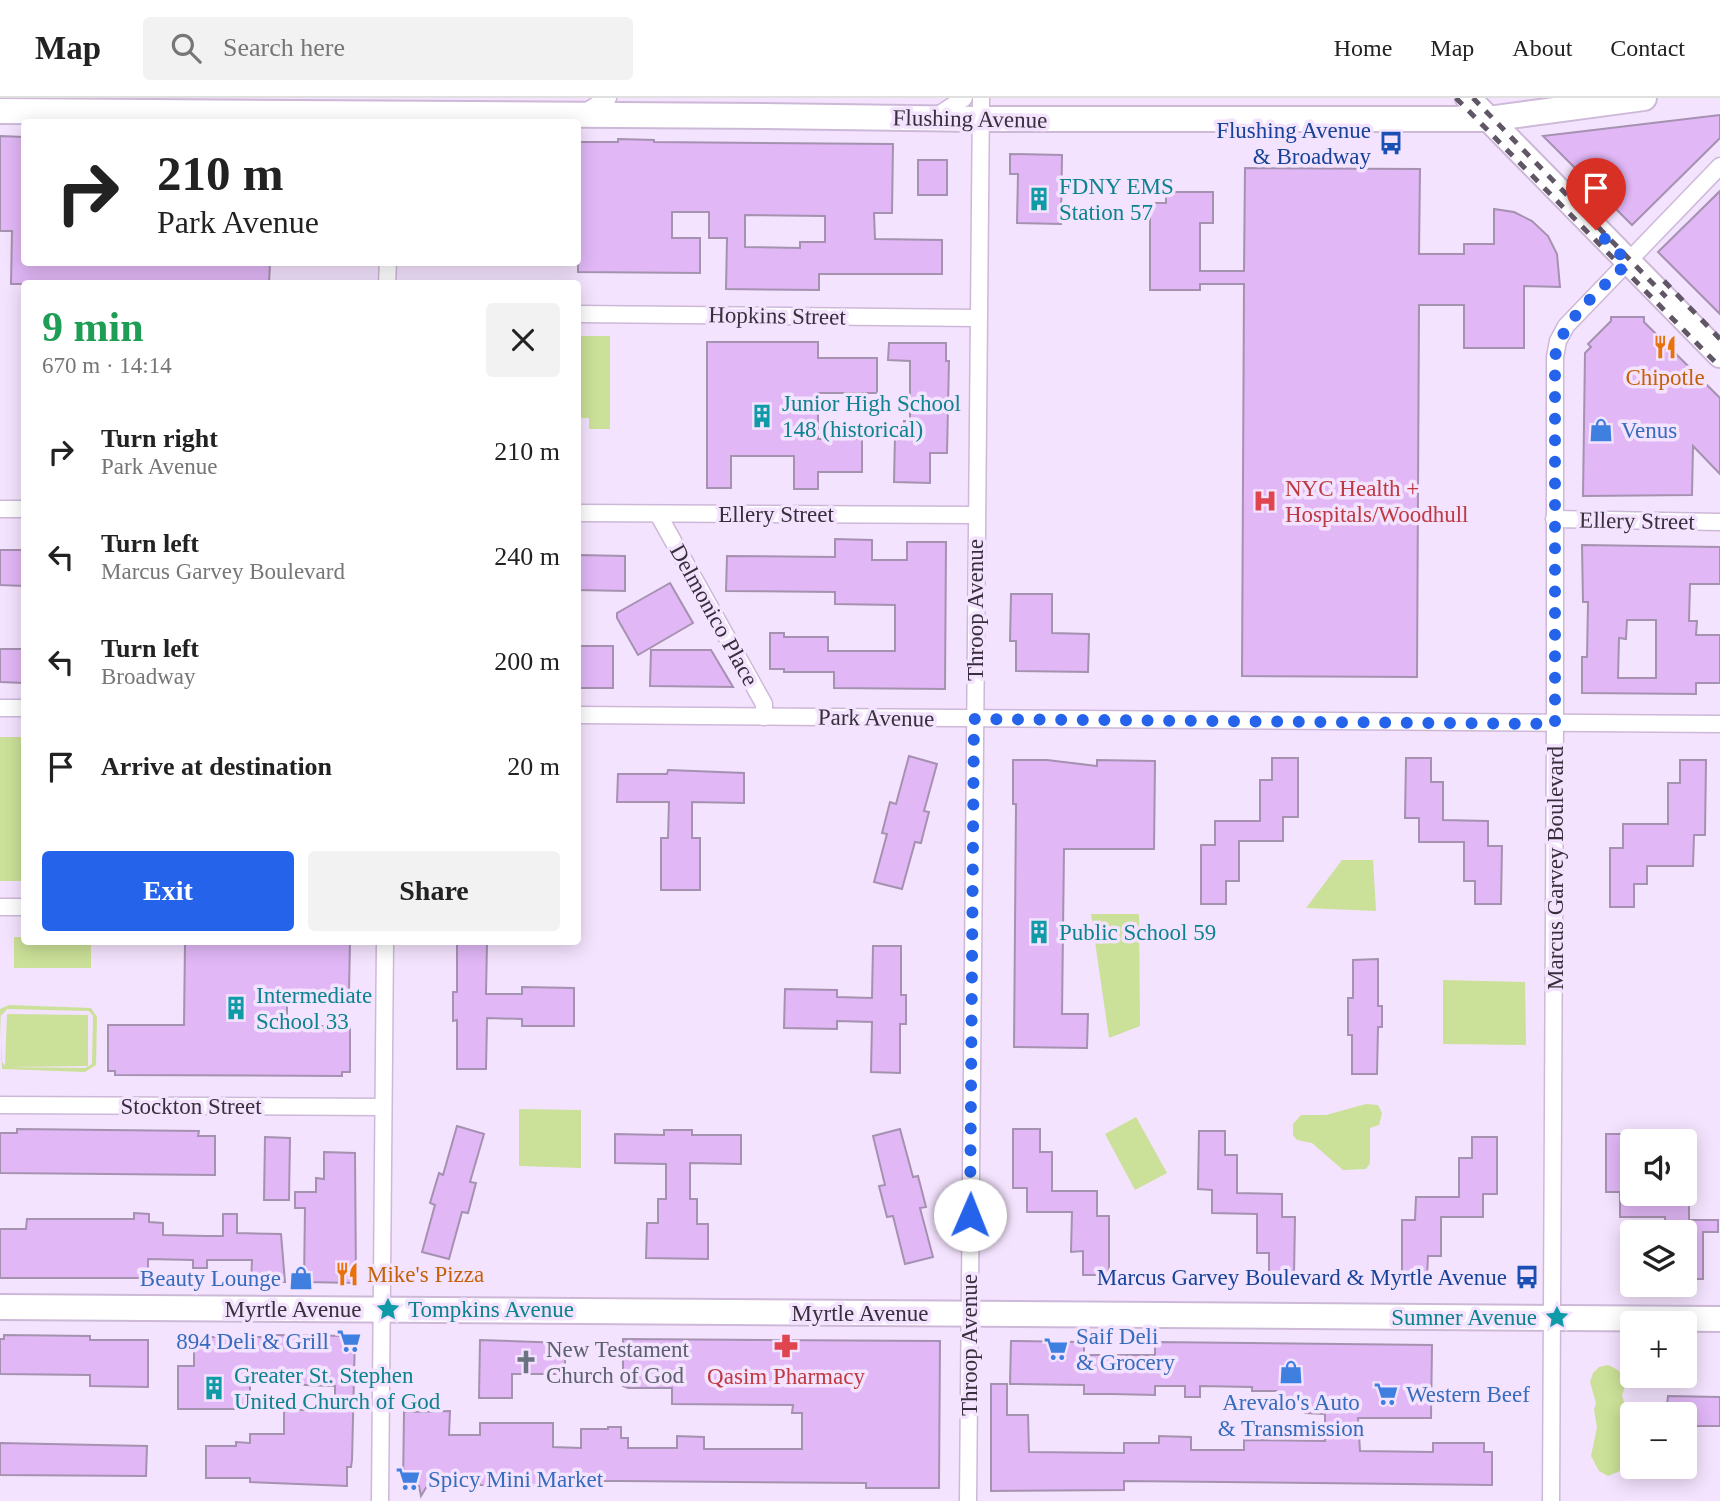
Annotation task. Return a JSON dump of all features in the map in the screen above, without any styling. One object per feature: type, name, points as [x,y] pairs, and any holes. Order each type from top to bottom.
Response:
[{"type":"main road","points":[[1468,98],[1720,355]]},
{"type":"main road","name":"Flushing Avenue","points":[[0,111],[395,111],[933,118],[981,109],[1488,120],[1644,98]]},
{"type":"main road","name":"Myrtle Avenue","points":[[0,1307],[1720,1319]]},
{"type":"street","points":[[206,112],[227,98]]},
{"type":"street","points":[[582,114],[608,98]]},
{"type":"street","points":[[933,118],[964,98]]},
{"type":"street","name":"Throop Avenue","points":[[968,1501],[975,515],[981,109]]},
{"type":"street","name":"Marcus Garvey Boulevard","points":[[1550,1501],[1555,724],[1554,381],[1558,341],[1566,327],[1720,166]]},
{"type":"street","name":"Hopkins Street","points":[[581,314],[977,318]]},
{"type":"street","points":[[0,509],[21,509]]},
{"type":"street","name":"Ellery Street","points":[[581,513],[975,515]]},
{"type":"street","name":"Delmonico Place","points":[[658,514],[764,704],[764,717]]},
{"type":"street","name":"Ellery Street","points":[[1554,519],[1720,522]]},
{"type":"street","points":[[0,708],[21,708]]},
{"type":"street","name":"Park Avenue","points":[[581,715],[1720,724]]},
{"type":"street","points":[[0,907],[21,907]]},
{"type":"street","points":[[380,1501],[385,945]]},
{"type":"street","name":"Stockton Street","points":[[0,1105],[383,1107]]},
{"type":"green space","points":[[581,336],[610,336],[610,429],[589,429],[589,418],[581,418]]},
{"type":"green space","points":[[0,737],[21,737],[21,881],[0,881]]},
{"type":"green space","points":[[1342,860],[1373,860],[1376,911],[1306,908]]},
{"type":"green space","points":[[1091,914],[1139,914],[1140,1026],[1109,1038]]},
{"type":"green space","points":[[14,937],[21,937],[21,945],[91,945],[91,968],[14,968]]},
{"type":"green space","points":[[1443,980],[1525,982],[1526,1045],[1443,1044]]},
{"type":"green space","points":[[9,1005],[91,1008],[97,1017],[96,1065],[85,1072],[2,1069],[2,1061],[5,1066],[7,1014],[88,1015],[88,1066],[8,1067],[85,1068],[92,1064],[93,1016],[89,1011],[7,1009],[1,1016],[1,1039],[0,1009]]},
{"type":"green space","points":[[1366,1104],[1378,1105],[1382,1113],[1379,1125],[1370,1128],[1370,1163],[1366,1169],[1343,1170],[1312,1143],[1297,1140],[1293,1135],[1293,1124],[1301,1115],[1326,1115]]},
{"type":"green space","points":[[519,1109],[581,1110],[581,1168],[519,1166]]},
{"type":"green space","points":[[1136,1117],[1167,1173],[1135,1190],[1105,1134]]},
{"type":"green space","points":[[1608,1365],[1618,1370],[1620,1388],[1624,1388],[1624,1402],[1620,1402],[1620,1471],[1608,1476],[1599,1471],[1591,1456],[1597,1427],[1594,1410],[1596,1403],[1590,1382],[1599,1367]]},
{"type":"building","points":[[1720,115],[1720,138],[1632,225],[1543,136]]},
{"type":"building","points":[[0,136],[21,137],[21,266],[270,266],[269,280],[21,280],[21,284],[11,284],[12,231],[0,231]]},
{"type":"building","points":[[618,139],[654,142],[893,144],[892,213],[874,213],[875,239],[942,240],[942,274],[819,274],[819,290],[726,289],[727,238],[709,238],[709,212],[672,212],[672,238],[700,238],[700,273],[578,272],[578,266],[581,266],[581,142],[618,142]],"holes":[[[745,215],[825,216],[825,242],[800,242],[800,248],[745,247]]]},
{"type":"building","name":"FDNY EMS Station 57","points":[[1010,154],[1062,155],[1061,224],[1017,223],[1018,174],[1010,174]]},
{"type":"building","points":[[918,160],[947,160],[947,195],[918,195]]},
{"type":"building","points":[[1245,168],[1420,169],[1419,254],[1464,254],[1464,244],[1494,244],[1494,209],[1514,212],[1532,221],[1548,236],[1557,254],[1560,287],[1524,286],[1524,348],[1464,348],[1464,305],[1419,305],[1417,677],[1242,676],[1244,284],[1200,284],[1200,290],[1150,290],[1150,203],[1166,203],[1166,192],[1213,192],[1213,223],[1200,223],[1200,271],[1244,271]]},
{"type":"building","points":[[1720,191],[1720,314],[1658,252]]},
{"type":"building","points":[[1611,317],[1644,317],[1644,322],[1720,398],[1720,474],[1693,446],[1692,495],[1583,496],[1585,353],[1591,347],[1588,344],[1611,321]]},
{"type":"building","name":"Junior High School 148 (historical)","points":[[707,342],[818,342],[818,358],[877,358],[877,393],[818,393],[818,439],[862,439],[862,472],[818,472],[818,489],[794,489],[794,456],[731,456],[731,488],[707,488]]},
{"type":"building","points":[[889,343],[946,343],[946,361],[949,361],[947,453],[930,453],[930,483],[894,482],[895,435],[904,435],[904,421],[910,421],[910,361],[888,360]]},
{"type":"building","points":[[835,539],[872,540],[872,560],[907,560],[907,542],[946,542],[945,689],[834,688],[834,672],[784,672],[784,669],[770,669],[770,633],[784,633],[784,637],[828,637],[828,651],[895,651],[895,605],[835,604],[835,592],[726,591],[727,556],[835,557]]},
{"type":"building","points":[[1582,545],[1720,547],[1720,584],[1690,584],[1689,621],[1697,621],[1696,635],[1720,635],[1720,683],[1696,683],[1696,694],[1582,693],[1582,657],[1587,657],[1588,602],[1583,602]],"holes":[[[1627,620],[1656,620],[1656,678],[1618,678],[1619,638],[1626,639]]]},
{"type":"building","points":[[0,550],[21,550],[21,586],[0,585]]},
{"type":"building","points":[[581,555],[625,556],[625,591],[581,590]]},
{"type":"building","points":[[670,583],[693,623],[638,655],[617,618],[617,613]]},
{"type":"building","points":[[1011,594],[1052,594],[1052,633],[1089,634],[1088,672],[1016,671],[1016,641],[1010,641]]},
{"type":"building","points":[[581,646],[613,646],[613,688],[581,688]]},
{"type":"building","points":[[0,649],[21,649],[21,683],[0,682]]},
{"type":"building","points":[[651,650],[711,650],[733,687],[650,686]]},
{"type":"building","points":[[909,756],[937,764],[924,811],[929,812],[921,843],[915,842],[902,889],[874,882],[887,834],[882,833],[890,802],[896,804]]},
{"type":"building","points":[[1272,758],[1298,758],[1298,817],[1283,817],[1283,841],[1239,841],[1239,881],[1226,881],[1226,904],[1201,904],[1201,845],[1215,845],[1215,821],[1260,821],[1260,780],[1272,780]]},
{"type":"building","points":[[1406,758],[1431,758],[1431,782],[1443,782],[1443,820],[1488,821],[1488,846],[1502,846],[1501,904],[1475,904],[1475,881],[1464,881],[1464,842],[1419,842],[1419,818],[1405,818]]},
{"type":"building","name":"Public School 59","points":[[1013,760],[1047,760],[1097,766],[1097,760],[1155,761],[1154,849],[1064,849],[1062,1014],[1088,1014],[1087,1048],[1014,1047],[1016,804],[1013,804]]},
{"type":"building","points":[[1680,760],[1706,760],[1705,835],[1694,835],[1693,866],[1647,866],[1647,884],[1634,884],[1634,907],[1610,907],[1610,848],[1623,848],[1623,824],[1668,824],[1668,783],[1680,783]]},
{"type":"building","points":[[668,770],[744,773],[744,803],[692,802],[692,838],[700,838],[700,890],[661,890],[661,838],[668,838],[669,802],[617,802],[618,774],[667,774]]},
{"type":"building","name":"Intermediate School 33","points":[[185,945],[350,945],[349,992],[287,992],[287,1026],[350,1026],[350,1072],[342,1072],[342,1076],[115,1075],[115,1071],[108,1071],[108,1025],[184,1025]]},
{"type":"building","points":[[457,945],[487,945],[486,994],[522,994],[522,987],[574,988],[574,1026],[522,1026],[522,1019],[487,1018],[486,1069],[457,1069],[457,1020],[453,1021],[453,992],[457,992]]},
{"type":"building","points":[[873,946],[901,946],[901,995],[906,995],[906,1024],[900,1024],[900,1073],[871,1072],[872,1022],[837,1021],[837,1029],[784,1028],[785,989],[837,990],[837,997],[872,998]]},
{"type":"building","points":[[1378,959],[1378,1006],[1382,1006],[1382,1027],[1378,1027],[1377,1074],[1352,1074],[1348,998],[1353,998],[1353,960]]},
{"type":"building","points":[[457,1126],[484,1134],[470,1182],[476,1183],[468,1213],[462,1212],[449,1259],[422,1252],[435,1205],[430,1203],[439,1173],[443,1175]]},
{"type":"building","points":[[17,1129],[199,1131],[198,1136],[215,1136],[215,1175],[0,1173],[0,1133],[17,1133]]},
{"type":"building","points":[[900,1129],[913,1177],[918,1176],[926,1207],[920,1208],[933,1257],[905,1264],[893,1216],[887,1217],[879,1186],[885,1185],[873,1136]]},
{"type":"building","points":[[1013,1129],[1040,1129],[1040,1152],[1052,1152],[1052,1191],[1097,1191],[1097,1216],[1109,1216],[1109,1275],[1083,1275],[1083,1251],[1071,1252],[1072,1212],[1027,1212],[1027,1188],[1013,1188]]},
{"type":"building","points":[[664,1130],[692,1130],[692,1135],[741,1135],[741,1164],[690,1163],[690,1199],[697,1199],[697,1224],[708,1224],[708,1259],[646,1258],[647,1223],[658,1223],[658,1199],[666,1199],[666,1164],[615,1163],[615,1134],[664,1135]]},
{"type":"building","points":[[1199,1131],[1225,1131],[1225,1155],[1237,1155],[1237,1193],[1282,1194],[1282,1217],[1295,1217],[1294,1276],[1269,1276],[1269,1253],[1257,1253],[1257,1214],[1212,1213],[1212,1190],[1198,1189]]},
{"type":"building","points":[[1606,1134],[1620,1134],[1620,1192],[1606,1192]]},
{"type":"building","points":[[265,1137],[290,1138],[289,1200],[264,1200]]},
{"type":"building","points":[[1472,1137],[1497,1137],[1497,1194],[1483,1194],[1483,1217],[1441,1217],[1441,1256],[1428,1256],[1427,1277],[1402,1277],[1402,1220],[1415,1220],[1416,1197],[1459,1197],[1459,1158],[1472,1158]]},
{"type":"building","points":[[324,1152],[355,1153],[356,1283],[304,1282],[305,1208],[295,1208],[295,1192],[316,1192],[316,1178],[324,1179]]},
{"type":"building","points":[[1620,1206],[1689,1206],[1689,1220],[1620,1217]]},
{"type":"building","points":[[134,1213],[149,1214],[149,1222],[163,1223],[163,1235],[223,1236],[223,1214],[237,1214],[237,1233],[281,1234],[285,1282],[251,1282],[252,1260],[207,1260],[207,1268],[193,1268],[193,1260],[148,1259],[148,1278],[0,1278],[0,1229],[26,1229],[27,1219],[134,1219]]},
{"type":"building","points":[[1697,1220],[1718,1220],[1718,1232],[1703,1232],[1703,1279],[1697,1279]]},
{"type":"building","points":[[4,1335],[148,1340],[148,1387],[90,1386],[90,1375],[0,1374],[0,1339],[4,1339]]},
{"type":"building","points":[[355,1336],[352,1460],[351,1467],[347,1467],[347,1486],[250,1482],[250,1478],[206,1478],[206,1446],[250,1443],[250,1434],[284,1434],[284,1410],[335,1410],[335,1386],[250,1383],[250,1409],[178,1409],[178,1366],[194,1366],[194,1337]]},
{"type":"building","points":[[623,1339],[940,1341],[939,1488],[866,1488],[866,1483],[621,1481],[553,1481],[553,1486],[480,1485],[480,1477],[449,1478],[449,1486],[427,1486],[421,1496],[419,1486],[403,1486],[404,1412],[450,1411],[449,1435],[480,1435],[480,1423],[553,1423],[553,1447],[581,1448],[581,1429],[621,1427],[621,1438],[628,1438],[628,1448],[677,1448],[677,1436],[704,1437],[704,1449],[802,1449],[802,1413],[792,1413],[793,1405],[672,1404],[672,1388],[623,1386]]},
{"type":"building","points":[[480,1340],[565,1343],[565,1374],[512,1374],[512,1398],[479,1398]]},
{"type":"building","points":[[1011,1341],[1084,1342],[1084,1355],[1155,1355],[1155,1342],[1432,1345],[1431,1418],[1358,1418],[1360,1451],[1433,1452],[1433,1443],[1484,1443],[1484,1452],[1492,1452],[1492,1485],[1124,1481],[1124,1490],[991,1491],[991,1384],[1007,1384],[1007,1415],[1028,1415],[1029,1452],[1124,1453],[1124,1443],[1159,1443],[1159,1436],[1191,1437],[1191,1450],[1244,1450],[1244,1440],[1325,1441],[1325,1414],[1305,1413],[1305,1401],[1277,1401],[1277,1391],[1252,1391],[1252,1387],[1200,1386],[1200,1397],[1185,1397],[1185,1386],[1155,1386],[1155,1395],[1084,1394],[1084,1385],[1010,1384]]},
{"type":"building","points":[[1668,1396],[1720,1397],[1720,1426],[1697,1426],[1697,1402],[1667,1402]]},
{"type":"building","points":[[0,1443],[147,1446],[146,1476],[0,1475]]},
{"type":"railway","points":[[1456,98],[1720,367]]},
{"type":"railway","points":[[1473,98],[1666,297]]},
{"type":"railway","points":[[1664,281],[1720,339]]},
{"type":"place","name":"Flushing Avenue & Broadway","points":[[1391,143]]},
{"type":"place","name":"FDNY EMS Station 57","points":[[1039,199]]},
{"type":"place","name":"Chipotle","points":[[1665,347]]},
{"type":"place","name":"Junior High School 148 (historical)","points":[[762,416]]},
{"type":"place","name":"Venus","points":[[1601,430]]},
{"type":"place","name":"NYC Health + Hospitals/Woodhull","points":[[1265,501]]},
{"type":"place","name":"Public School 59","points":[[1039,932]]},
{"type":"place","name":"Intermediate School 33","points":[[236,1008]]},
{"type":"place","name":"Mike's Pizza","points":[[347,1274]]},
{"type":"place","name":"Marcus Garvey Boulevard & Myrtle Avenue","points":[[1527,1277]]},
{"type":"place","name":"Beauty Lounge","points":[[301,1278]]},
{"type":"place","name":"Tompkins Avenue","points":[[388,1309]]},
{"type":"place","name":"Sumner Avenue","points":[[1557,1317]]},
{"type":"place","name":"894 Deli & Grill","points":[[349,1341]]},
{"type":"place","name":"Qasim Pharmacy","points":[[786,1346]]},
{"type":"place","name":"Saif Deli & Grocery","points":[[1056,1349]]},
{"type":"place","name":"New Testament Church of God","points":[[526,1362]]},
{"type":"place","name":"Arevalo's Auto & Transmission","points":[[1291,1372]]},
{"type":"place","name":"Greater St. Stephen United Church of God","points":[[214,1388]]},
{"type":"place","name":"Western Beef","points":[[1386,1394]]},
{"type":"place","name":"Spicy Mini Market","points":[[408,1479]]},
{"type":"route","points":[[970,1215],[974,719],[1555,724],[1555,357],[1558,341],[1566,327],[1628,262],[1596,230]]}]
